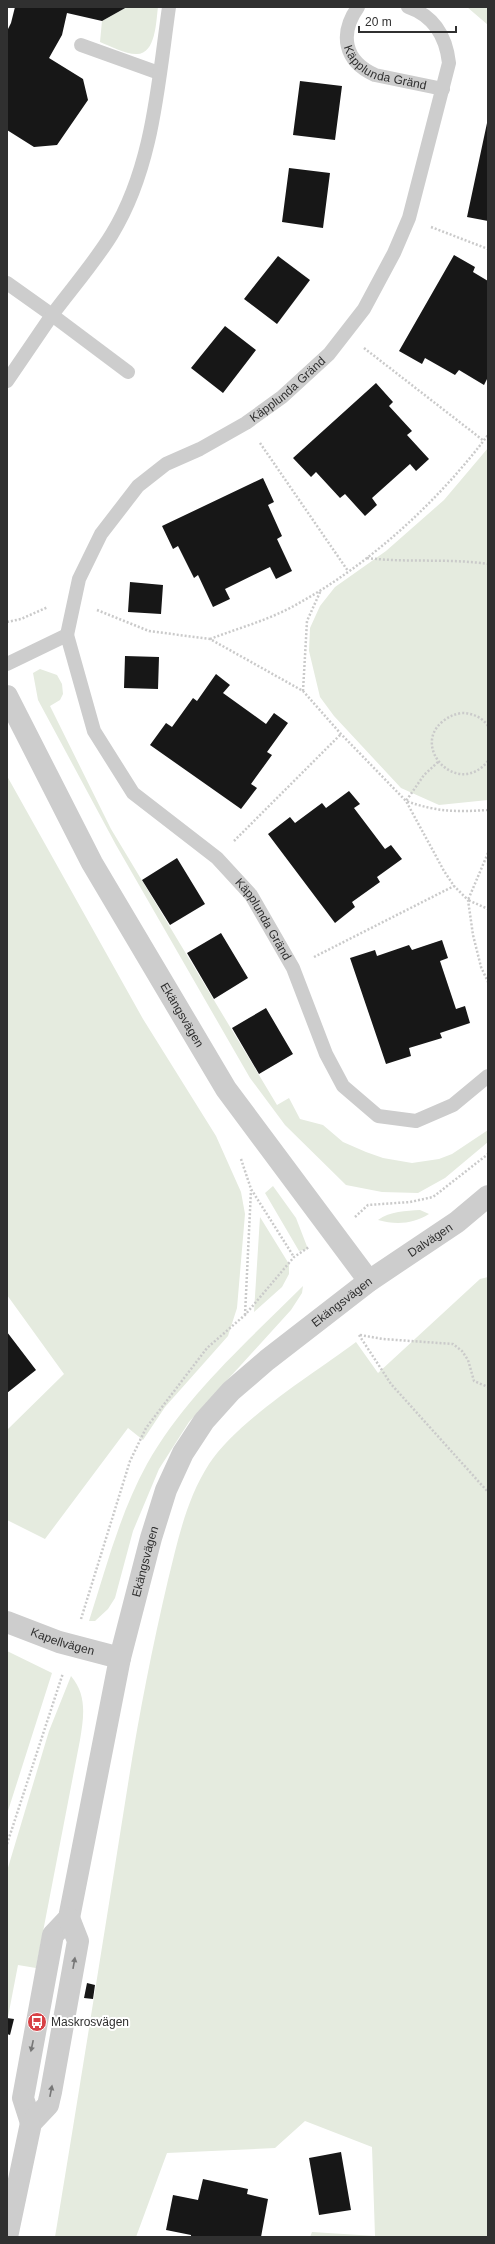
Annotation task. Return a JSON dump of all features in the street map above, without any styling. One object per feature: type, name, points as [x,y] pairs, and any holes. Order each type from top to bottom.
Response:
[{"type":"street","name":"Ekängsvägen","points":[[7,696],[92,863],[226,1089],[369,1281],[231,1391],[204,1422],[183,1453],[166,1490],[151,1538],[120,1658],[69,1918],[78,1941],[51,2092],[48,2104],[31,2123],[11,2197],[7,2237]]},
{"type":"street","name":"Dalvägen","points":[[369,1281],[457,1222],[488,1196]]},
{"type":"street","name":"Kapellvägen","points":[[7,1622],[59,1642],[120,1658]]},
{"type":"lane","points":[[7,381],[52,315],[112,234],[132,195],[146,155],[169,7]]},
{"type":"lane","name":"Käpplunda Gränd","points":[[358,7],[352,15],[347,35],[347,44],[355,63],[364,70],[375,75],[443,89]]},
{"type":"lane","name":"Käpplunda Gränd","points":[[408,7],[425,15],[435,24],[443,35],[450,63],[409,218],[394,253],[364,309],[329,354],[282,397],[246,424],[200,449],[166,464],[138,486],[101,534],[79,579],[67,635],[94,731],[133,793],[217,858],[251,895],[293,968],[326,1054],[343,1086],[378,1116],[416,1121],[453,1105],[488,1076]]},
{"type":"lane","points":[[81,45],[160,72]]},
{"type":"lane","points":[[7,283],[128,372]]},
{"type":"lane","points":[[7,664],[67,635]]},
{"type":"path","points":[[409,218],[488,249]]},
{"type":"path","points":[[346,334],[484,441]]},
{"type":"path","points":[[246,424],[348,571]]},
{"type":"path","points":[[210,638],[288,609],[322,590],[366,558],[439,494],[488,435]]},
{"type":"path","points":[[366,558],[465,561],[488,564]]},
{"type":"path","points":[[303,690],[307,621],[322,590]]},
{"type":"path","points":[[7,622],[21,619],[59,602],[93,608],[149,631],[210,638],[303,690],[341,734],[406,801],[454,886],[468,900],[488,909]]},
{"type":"path","points":[[488,725],[478,717],[468,713],[458,714],[447,718],[439,724],[433,736],[433,750],[438,762],[448,770],[460,775],[472,773],[483,768],[488,761]]},
{"type":"path","points":[[217,858],[341,734]]},
{"type":"path","points":[[406,801],[424,775],[438,762]]},
{"type":"path","points":[[406,801],[432,810],[458,812],[488,810]]},
{"type":"path","points":[[488,853],[468,900],[481,967],[488,982]]},
{"type":"path","points":[[293,968],[454,886]]},
{"type":"path","points":[[360,1214],[368,1205],[410,1202],[433,1198],[488,1154]]},
{"type":"path","points":[[245,1315],[251,1189],[294,1257]]},
{"type":"path","points":[[79,1625],[130,1461],[146,1428],[207,1348],[245,1315],[294,1257],[303,1251]]},
{"type":"path","points":[[488,1387],[474,1381],[468,1360],[462,1351],[453,1344],[383,1339],[359,1335],[391,1384],[488,1492]]},
{"type":"path","points":[[7,1844],[64,1672]]},
{"type":"shaded area","points":[[127,7],[158,7],[154,36],[148,49],[143,53],[127,53],[100,42],[102,21]]},
{"type":"shaded area","points":[[467,7],[488,7],[488,25]]},
{"type":"shaded area","points":[[488,448],[488,800],[439,805],[401,788],[334,716],[320,697],[309,651],[310,628],[320,606],[335,587],[386,551],[444,500]]},
{"type":"shaded area","points":[[40,669],[57,675],[62,684],[63,694],[60,700],[50,706],[111,829],[277,1105],[289,1098],[300,1119],[323,1125],[343,1142],[383,1158],[412,1163],[439,1159],[452,1154],[488,1130],[488,1142],[445,1178],[418,1193],[382,1192],[346,1185],[285,1125],[250,1078],[116,845],[38,700],[33,673]]},
{"type":"shaded area","points":[[7,776],[143,1019],[216,1136],[241,1192],[245,1214],[237,1308],[228,1336],[165,1407],[143,1440],[128,1428],[45,1539],[7,1520],[7,1430],[64,1374],[7,1295]]},
{"type":"shaded area","points":[[273,1186],[296,1218],[308,1249],[299,1251],[265,1193]]},
{"type":"shaded area","points":[[420,1210],[429,1214],[417,1220],[404,1223],[391,1223],[378,1220],[393,1213]]},
{"type":"shaded area","points":[[260,1217],[289,1264],[289,1274],[282,1287],[254,1312]]},
{"type":"shaded area","points":[[488,1277],[488,2237],[310,2237],[312,2232],[375,2236],[372,2147],[305,2121],[275,2148],[167,2153],[136,2237],[55,2237],[141,1707],[179,1535],[194,1492],[209,1464],[222,1447],[257,1414],[277,1398],[356,1342],[378,1373],[480,1279]]},
{"type":"shaded area","points":[[303,1286],[302,1293],[291,1310],[189,1422],[159,1469],[133,1531],[115,1598],[108,1609],[95,1621],[89,1621],[121,1521],[137,1483],[147,1464],[180,1415],[199,1392],[239,1349]]},
{"type":"shaded area","points":[[7,1651],[52,1673],[7,1814]]},
{"type":"shaded area","points":[[71,1676],[80,1691],[82,1698],[83,1723],[80,1740],[36,1968],[18,1965],[7,2022],[7,1871],[49,1731]]},
{"type":"building","points":[[15,7],[127,7],[102,21],[67,13],[62,35],[49,58],[83,79],[88,100],[57,145],[34,147],[7,130],[7,31],[11,23]]},
{"type":"building","points":[[300,81],[342,86],[335,140],[293,135]]},
{"type":"building","points":[[488,123],[488,221],[467,217]]},
{"type":"building","points":[[289,168],[330,173],[323,228],[282,222]]},
{"type":"building","points":[[454,255],[475,267],[473,272],[488,281],[488,377],[484,385],[459,370],[455,375],[425,358],[422,364],[399,351]]},
{"type":"building","points":[[278,256],[310,280],[277,324],[244,299]]},
{"type":"building","points":[[225,326],[256,350],[223,393],[191,368]]},
{"type":"building","points":[[376,383],[393,402],[389,406],[412,431],[407,435],[429,459],[416,471],[410,464],[372,498],[377,505],[365,516],[345,494],[340,498],[316,472],[311,477],[293,458]]},
{"type":"building","points":[[263,478],[274,502],[268,505],[282,536],[277,539],[292,571],[276,579],[270,567],[225,589],[230,599],[213,607],[198,575],[194,578],[178,546],[173,549],[162,526]]},
{"type":"building","points":[[130,582],[163,585],[161,614],[128,612]]},
{"type":"building","points":[[125,656],[159,657],[158,689],[124,688]]},
{"type":"building","points":[[216,674],[230,685],[223,693],[266,724],[274,713],[288,723],[267,752],[272,755],[251,784],[257,788],[241,809],[150,745],[166,723],[172,727],[193,698],[197,701]]},
{"type":"building","points":[[349,791],[360,804],[354,808],[385,849],[391,845],[402,859],[377,877],[380,882],[352,902],[355,907],[335,923],[268,834],[290,817],[295,823],[322,803],[326,808]]},
{"type":"building","points":[[177,858],[205,904],[170,925],[142,880]]},
{"type":"building","points":[[221,933],[248,978],[214,999],[187,953]]},
{"type":"building","points":[[442,940],[448,958],[440,961],[456,1009],[465,1006],[470,1023],[440,1033],[442,1038],[409,1048],[411,1056],[386,1064],[350,958],[375,950],[377,956],[409,945],[412,950]]},
{"type":"building","points":[[266,1008],[293,1054],[259,1074],[232,1028]]},
{"type":"building","points":[[7,1332],[36,1370],[7,1393]]},
{"type":"building","points":[[87,1983],[95,1985],[93,1999],[84,1998]]},
{"type":"building","points":[[7,2018],[14,2019],[10,2035],[7,2034]]},
{"type":"building","points":[[341,2152],[351,2210],[319,2215],[309,2158]]},
{"type":"building","points":[[203,2179],[248,2189],[247,2194],[268,2199],[261,2237],[191,2237],[191,2235],[166,2230],[173,2195],[198,2200]]},
{"type":"place","name":"Maskrosvägen","points":[[37,2022]]}]
